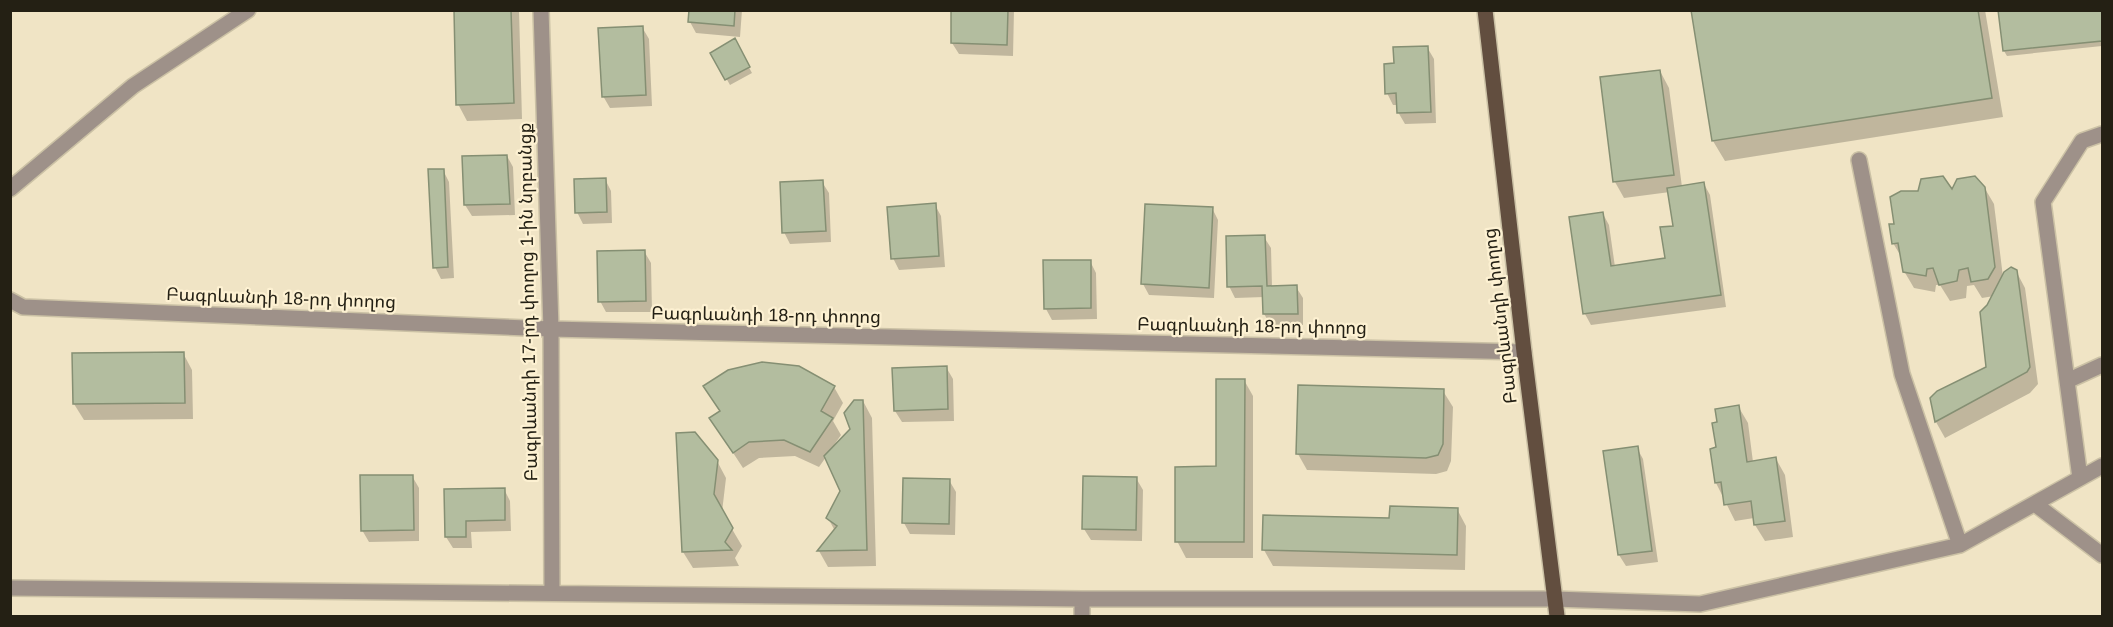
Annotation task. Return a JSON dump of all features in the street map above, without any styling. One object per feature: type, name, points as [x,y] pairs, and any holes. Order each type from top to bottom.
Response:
[{"type":"main road","name":"Բագրևանդի փողոց","points":[[1485,10],[1557,616]]},
{"type":"street","points":[[10,189],[133,86],[248,10]]},
{"type":"street","name":"Բագրևանդի 17-րդ փողոց 1-ին նրբանցք","points":[[541,10],[551,329],[552,593]]},
{"type":"street","points":[[2080,478],[2043,202],[2082,141],[2103,134]]},
{"type":"street","points":[[1859,160],[1902,374],[1960,545]]},
{"type":"street","name":"Բագրևանդի 18-րդ փողոց","points":[[10,300],[23,307],[551,329],[1524,352]]},
{"type":"street","points":[[2067,381],[2103,365]]},
{"type":"street","points":[[10,588],[1082,599],[1554,599],[1700,604],[1960,545],[2103,466]]},
{"type":"street","points":[[2035,504],[2103,555]]},
{"type":"street","points":[[1082,599],[1082,616]]},
{"type":"building","points":[[454,10],[511,10],[514,103],[456,105]]},
{"type":"building","points":[[689,10],[735,10],[734,26],[688,22]]},
{"type":"building","points":[[951,10],[1008,10],[1007,45],[951,43]]},
{"type":"building","points":[[1691,10],[1978,10],[1992,98],[1712,141]]},
{"type":"building","points":[[1998,10],[2102,10],[2102,41],[2003,51]]},
{"type":"building","points":[[643,26],[646,95],[602,97],[598,28]]},
{"type":"building","points":[[735,38],[750,67],[725,80],[710,53]]},
{"type":"building","points":[[1428,46],[1431,112],[1397,113],[1396,93],[1385,94],[1384,64],[1394,63],[1393,47]]},
{"type":"building","points":[[1660,70],[1674,175],[1613,182],[1600,77]]},
{"type":"building","points":[[507,155],[510,204],[464,205],[462,156]]},
{"type":"building","points":[[428,169],[444,169],[448,267],[433,268]]},
{"type":"building","points":[[1943,176],[1952,189],[1957,179],[1975,176],[1985,187],[1995,267],[1988,279],[1971,282],[1968,268],[1959,270],[1957,281],[1939,285],[1933,268],[1927,269],[1926,276],[1903,272],[1898,243],[1892,244],[1889,224],[1894,224],[1890,197],[1901,191],[1918,191],[1921,179]]},
{"type":"building","points":[[606,178],[607,212],[575,213],[574,179]]},
{"type":"building","points":[[823,180],[826,231],[782,233],[780,182]]},
{"type":"building","points":[[1704,182],[1721,295],[1583,314],[1569,217],[1603,212],[1611,266],[1665,258],[1660,227],[1673,226],[1667,188]]},
{"type":"building","points":[[936,203],[939,256],[891,259],[887,207]]},
{"type":"building","points":[[1145,204],[1213,207],[1209,288],[1141,284]]},
{"type":"building","points":[[1265,235],[1267,286],[1297,285],[1298,314],[1263,314],[1262,286],[1227,287],[1226,236]]},
{"type":"building","points":[[645,250],[646,301],[598,302],[597,251]]},
{"type":"building","points":[[1043,260],[1091,260],[1091,308],[1044,309]]},
{"type":"building","points":[[2011,267],[2017,270],[2030,367],[2027,372],[1935,422],[1930,398],[1937,391],[1986,367],[1980,312],[1987,305],[2004,272]]},
{"type":"building","points":[[184,352],[185,403],[73,404],[72,353]]},
{"type":"building","points":[[762,362],[799,366],[835,386],[821,411],[833,418],[810,452],[784,440],[749,442],[733,453],[709,418],[720,411],[703,386],[728,370]]},
{"type":"building","points":[[947,366],[948,409],[894,411],[892,368]]},
{"type":"building","points":[[1216,379],[1245,379],[1244,542],[1175,542],[1175,467],[1216,466]]},
{"type":"building","points":[[1298,385],[1444,389],[1443,444],[1438,455],[1426,458],[1296,454]]},
{"type":"building","points":[[854,400],[863,400],[867,550],[817,551],[837,526],[826,518],[840,491],[824,456],[850,429],[844,413]]},
{"type":"building","points":[[1739,405],[1747,462],[1776,457],[1785,521],[1754,525],[1751,501],[1724,505],[1721,482],[1715,483],[1710,449],[1716,447],[1712,423],[1717,422],[1715,409]]},
{"type":"building","points":[[695,432],[718,460],[714,494],[733,528],[725,542],[732,550],[682,552],[676,433]]},
{"type":"building","points":[[1638,446],[1652,551],[1618,555],[1603,451]]},
{"type":"building","points":[[360,475],[413,475],[414,530],[361,531]]},
{"type":"building","points":[[1083,476],[1137,477],[1136,530],[1082,529]]},
{"type":"building","points":[[903,478],[950,479],[949,524],[902,523]]},
{"type":"building","points":[[505,488],[505,520],[466,521],[466,537],[445,537],[444,489]]},
{"type":"building","points":[[1390,506],[1458,508],[1457,555],[1262,550],[1263,515],[1389,518]]}]
